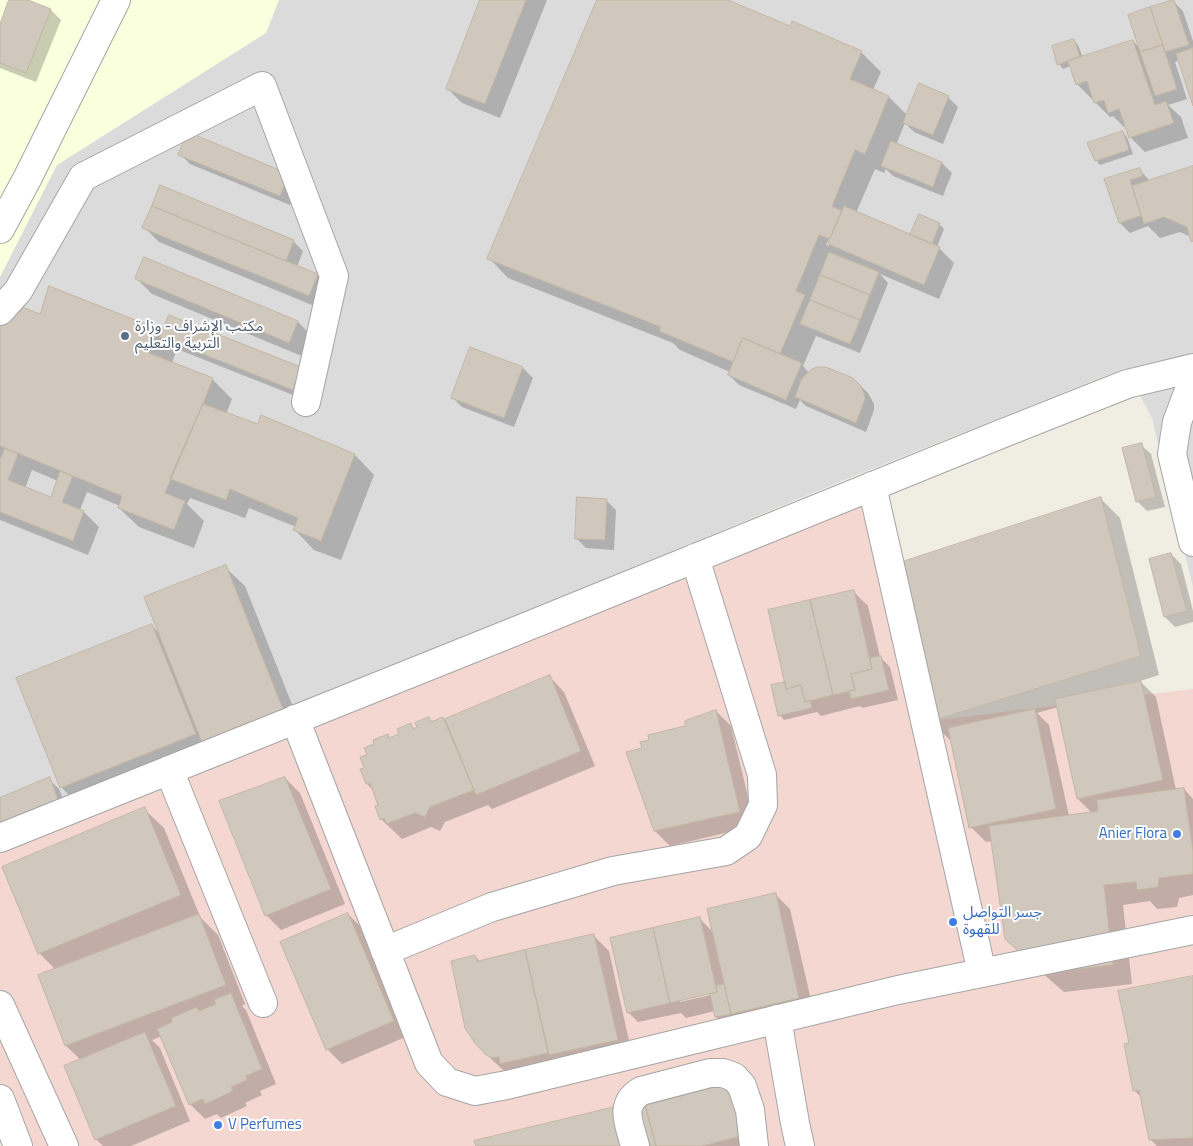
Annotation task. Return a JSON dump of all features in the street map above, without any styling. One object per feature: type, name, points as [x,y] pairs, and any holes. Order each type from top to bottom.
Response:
[{"type":"street","points":[[0,229],[116,0]]},
{"type":"street","points":[[0,311],[18,291],[83,177],[262,86],[334,276],[306,402]]},
{"type":"street","points":[[0,838],[1127,384],[1193,368]]},
{"type":"street","points":[[1193,386],[1188,393],[1177,422],[1172,454],[1193,542]]},
{"type":"street","points":[[872,486],[982,973]]},
{"type":"street","points":[[385,951],[492,907],[613,870],[726,851],[748,836],[763,805],[762,775],[696,558]]},
{"type":"street","points":[[295,720],[429,1063],[447,1082],[475,1091],[516,1083],[898,990],[1193,930]]},
{"type":"street","points":[[169,770],[263,1003]]},
{"type":"street","points":[[0,1005],[64,1146]]},
{"type":"street","points":[[777,1019],[800,1146]]},
{"type":"street","points":[[635,1146],[627,1114],[628,1105],[632,1097],[641,1091],[710,1073],[723,1073],[734,1077],[742,1086],[750,1110],[754,1146]]},
{"type":"street","points":[[0,1099],[18,1146]]},
{"type":"shaded area","points":[[0,0],[1193,0],[1193,587],[1152,418],[1125,368],[839,482],[0,833]]},
{"type":"shaded area","points":[[0,0],[279,0],[266,33],[57,165],[0,277]]},
{"type":"shaded area","points":[[872,486],[929,721],[1193,689],[1193,1146],[18,1146],[0,1099],[0,838]]},
{"type":"building","points":[[9,0],[28,0],[51,9],[26,73],[0,63],[0,24]]},
{"type":"building","points":[[480,0],[526,0],[485,104],[446,89]]},
{"type":"building","points":[[597,0],[728,0],[790,26],[792,21],[862,51],[850,79],[889,96],[865,154],[855,150],[832,206],[842,211],[830,239],[819,235],[796,291],[805,295],[780,354],[743,338],[733,362],[659,331],[661,327],[487,259]]},
{"type":"building","points":[[1174,0],[1189,45],[1165,52],[1150,7]]},
{"type":"building","points":[[1150,7],[1163,45],[1140,52],[1128,15]]},
{"type":"building","points":[[1074,39],[1080,57],[1057,65],[1052,46]]},
{"type":"building","points":[[1133,40],[1155,105],[1166,101],[1174,123],[1129,138],[1119,109],[1108,113],[1104,100],[1094,103],[1087,81],[1076,85],[1068,61]]},
{"type":"building","points":[[1163,45],[1177,89],[1155,96],[1140,52]]},
{"type":"building","points":[[1193,48],[1193,106],[1176,54]]},
{"type":"building","points":[[919,83],[949,96],[933,135],[903,123]]},
{"type":"building","points":[[1123,131],[1129,150],[1095,161],[1087,143]]},
{"type":"building","points":[[188,132],[289,174],[280,196],[178,155]]},
{"type":"building","points":[[891,141],[942,162],[933,187],[881,166]]},
{"type":"building","points":[[1193,166],[1193,241],[1191,242],[1187,227],[1164,217],[1144,224],[1132,186]]},
{"type":"building","points":[[1140,168],[1143,176],[1130,180],[1141,216],[1119,223],[1104,179]]},
{"type":"building","points":[[160,185],[294,240],[286,261],[152,206]]},
{"type":"building","points":[[152,206],[318,274],[309,296],[142,228]]},
{"type":"building","points":[[844,206],[940,247],[924,285],[828,244]]},
{"type":"building","points":[[919,214],[940,223],[932,244],[910,235]]},
{"type":"building","points":[[829,252],[879,272],[870,295],[820,275]]},
{"type":"building","points":[[144,257],[298,321],[289,343],[135,279]]},
{"type":"building","points":[[820,275],[870,295],[860,320],[810,300]]},
{"type":"building","points":[[49,286],[158,329],[149,353],[213,378],[165,493],[185,501],[174,530],[118,508],[122,496],[0,446],[0,325],[9,302],[40,314]]},
{"type":"building","points":[[810,300],[860,320],[850,344],[800,324]]},
{"type":"building","points":[[169,315],[301,367],[293,390],[160,337]]},
{"type":"building","points":[[743,338],[802,363],[786,400],[728,375]]},
{"type":"building","points":[[470,347],[523,367],[504,418],[451,398]]},
{"type":"building","points":[[825,367],[853,378],[860,385],[865,399],[856,423],[795,397],[801,380],[812,369]]},
{"type":"building","points":[[203,404],[258,424],[261,415],[355,454],[321,541],[293,530],[298,518],[230,489],[226,500],[170,479]]},
{"type":"building","points":[[1142,443],[1156,497],[1136,502],[1122,448]]},
{"type":"building","points":[[5,448],[18,454],[8,480],[51,497],[60,471],[73,476],[62,502],[84,511],[73,541],[0,512],[0,461]]},
{"type":"building","points":[[577,497],[607,499],[605,540],[575,539]]},
{"type":"building","points":[[1101,497],[1141,656],[929,722],[896,564]]},
{"type":"building","points":[[1171,553],[1187,611],[1164,617],[1149,559]]},
{"type":"building","points":[[226,565],[284,712],[203,745],[144,597]]},
{"type":"building","points":[[854,590],[872,669],[851,674],[855,690],[833,695],[810,600]]},
{"type":"building","points":[[810,600],[833,695],[805,702],[801,685],[786,689],[768,610]]},
{"type":"building","points":[[152,624],[196,734],[60,788],[16,678]]},
{"type":"building","points":[[881,656],[889,690],[851,699],[849,691],[855,690],[851,674],[872,669],[870,658]]},
{"type":"building","points":[[550,675],[581,751],[476,795],[445,719]]},
{"type":"building","points":[[1141,681],[1163,780],[1077,799],[1055,699]]},
{"type":"building","points":[[785,682],[786,689],[801,685],[805,702],[810,700],[812,708],[778,716],[771,685]]},
{"type":"building","points":[[1035,709],[1056,809],[969,828],[948,728]]},
{"type":"building","points":[[716,710],[740,812],[654,831],[626,752],[642,748],[640,742],[649,740],[648,735],[685,726],[685,721]]},
{"type":"building","points":[[429,717],[431,722],[443,717],[474,790],[430,807],[425,817],[415,813],[386,824],[384,818],[380,820],[375,806],[378,805],[370,783],[366,784],[360,769],[364,768],[360,757],[367,755],[364,748],[374,744],[373,740],[388,734],[389,738],[399,734],[397,729],[411,723],[413,729],[417,727],[415,723]]},
{"type":"building","points":[[50,777],[59,803],[0,827],[0,798]]},
{"type":"building","points":[[285,777],[331,889],[265,916],[219,801]]},
{"type":"building","points":[[1184,788],[1193,851],[1193,874],[1159,878],[1158,887],[1137,890],[1136,882],[1104,885],[1113,965],[1043,973],[1005,939],[989,826],[1098,811],[1097,800]]},
{"type":"building","points":[[145,807],[181,895],[38,954],[2,867]]},
{"type":"building","points":[[776,893],[799,998],[731,1014],[707,909]]},
{"type":"building","points":[[348,913],[394,1021],[326,1050],[280,942]]},
{"type":"building","points":[[199,914],[226,985],[65,1046],[38,975]]},
{"type":"building","points":[[700,917],[717,992],[670,1003],[653,928]]},
{"type":"building","points":[[653,928],[670,1003],[627,1013],[610,938]]},
{"type":"building","points":[[594,934],[618,1040],[549,1055],[525,950]]},
{"type":"building","points":[[525,950],[548,1053],[500,1064],[499,1057],[492,1058],[485,1054],[465,1028],[451,961],[475,955],[477,961]]},
{"type":"building","points":[[1193,976],[1193,1138],[1149,1140],[1139,1090],[1133,1091],[1124,1044],[1129,1043],[1118,991]]},
{"type":"building","points":[[724,984],[731,1014],[715,1017],[710,994],[717,992],[716,986]]},
{"type":"building","points":[[231,993],[262,1069],[246,1076],[247,1080],[231,1087],[233,1091],[205,1104],[203,1099],[189,1105],[157,1029],[172,1022],[171,1018],[197,1007],[199,1011],[216,1004],[214,1000]]},
{"type":"building","points":[[145,1032],[176,1106],[95,1140],[64,1066]]},
{"type":"building","points":[[735,1082],[749,1134],[702,1146],[656,1146],[645,1106]]},
{"type":"building","points":[[644,1100],[656,1146],[476,1146],[474,1141]]},
{"type":"place","name":"مكتب الإشراف - وزارة التربية والتعليم","points":[[125,336]]},
{"type":"place","name":"Anier Flora","points":[[1177,834]]},
{"type":"place","name":"جسر التواصل للقهوة","points":[[953,922]]},
{"type":"place","name":"V Perfumes","points":[[218,1125]]}]
